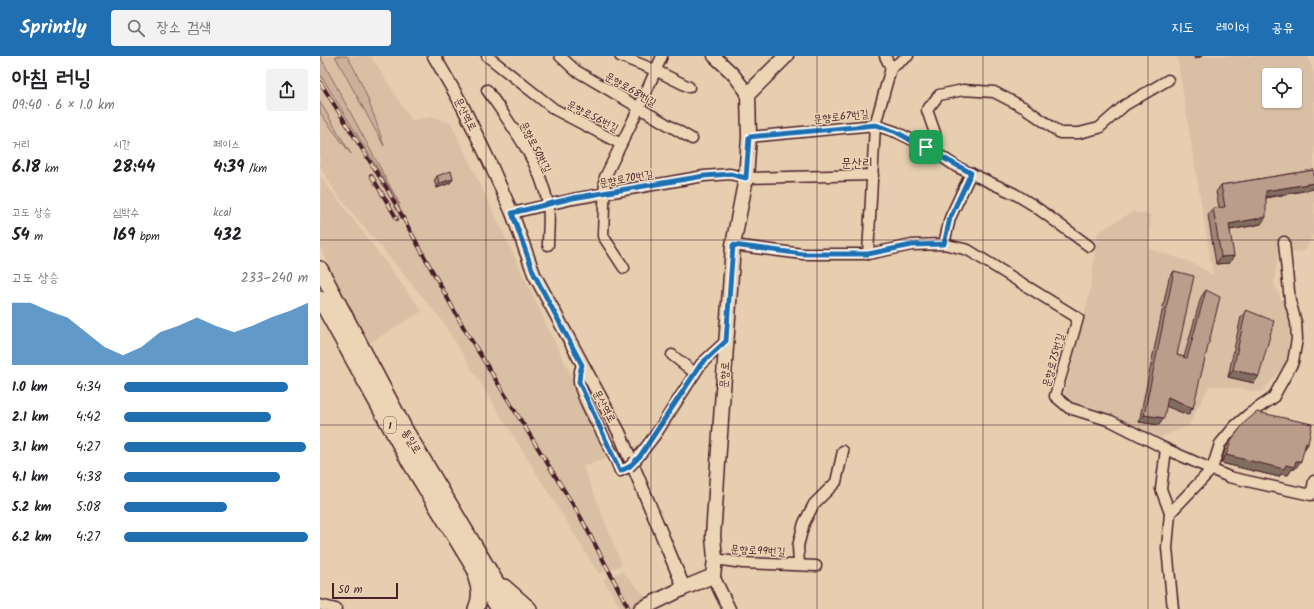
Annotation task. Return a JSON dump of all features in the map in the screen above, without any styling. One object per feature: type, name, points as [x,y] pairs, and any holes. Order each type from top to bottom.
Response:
[{"type":"main road","points":[[748,94],[786,56]]},
{"type":"main road","name":"문향로","points":[[713,576],[715,559],[713,536],[733,245],[746,178],[749,137],[748,94]]},
{"type":"main road","name":"통일로","points":[[320,269],[404,428],[512,609]]},
{"type":"main road","name":"통일로","points":[[320,299],[408,459],[499,609]]},
{"type":"main road","points":[[475,570],[480,591],[479,602],[476,609]]},
{"type":"main road","points":[[641,609],[678,590],[713,576]]},
{"type":"main road","points":[[497,584],[506,587],[529,609]]},
{"type":"street","name":"문산역로","points":[[434,56],[471,124],[512,213],[534,274],[619,432],[678,590]]},
{"type":"street","name":"문향로56번길","points":[[487,56],[554,109],[621,144]]},
{"type":"street","name":"문향로68번길","points":[[560,56],[575,70],[692,139]]},
{"type":"street","points":[[620,56],[655,70],[689,87]]},
{"type":"street","name":"문향로56번길","points":[[624,268],[603,236],[605,177],[640,108],[662,56]]},
{"type":"street","points":[[714,56],[733,74],[748,94]]},
{"type":"street","points":[[885,56],[891,68]]},
{"type":"street","points":[[868,254],[876,125],[891,68],[908,56]]},
{"type":"street","points":[[926,147],[935,133],[927,110],[939,95],[963,90],[994,92],[1025,108],[1060,133],[1079,133],[1100,128],[1126,105],[1168,80]]},
{"type":"street","name":"문향로50번길","points":[[487,90],[519,136],[537,171],[548,205],[548,244]]},
{"type":"street","name":"문향로67번길","points":[[749,137],[876,125],[896,132],[926,147],[971,173],[1004,188],[1032,205],[1088,246]]},
{"type":"street","points":[[944,244],[950,218],[971,173]]},
{"type":"street","name":"문향로70번길","points":[[512,213],[604,194],[704,176],[730,174],[746,178],[872,175]]},
{"type":"street","points":[[1170,512],[1212,469],[1220,444],[1241,419],[1273,398],[1293,362],[1297,339],[1296,322],[1290,301],[1284,242]]},
{"type":"street","name":"문향로75번길","points":[[733,245],[803,254],[868,254],[912,245],[944,244],[968,250],[1078,318],[1056,396],[1069,408],[1111,421],[1166,449],[1229,477],[1311,496],[1314,481]]},
{"type":"street","points":[[582,365],[579,382],[620,471],[632,464],[656,434],[701,364],[726,341]]},
{"type":"street","points":[[672,356],[695,373]]},
{"type":"street","points":[[1166,449],[1160,489],[1170,512],[1167,548],[1173,609]]},
{"type":"street","name":"문향로99번길","points":[[799,564],[798,546],[804,522],[814,504],[836,482],[843,451]]},
{"type":"street","name":"문향로99번길","points":[[715,559],[743,563],[799,564],[816,566]]},
{"type":"street","points":[[713,576],[729,609]]},
{"type":"street","points":[[320,605],[336,609]]},
{"type":"shaded area","points":[[320,56],[371,56],[411,120],[433,117],[451,123],[610,458],[583,466],[622,565],[599,574],[441,319],[336,193],[320,167]]},
{"type":"shaded area","points":[[320,56],[400,205],[320,74]]},
{"type":"shaded area","points":[[335,56],[347,56],[359,78],[384,146]]},
{"type":"shaded area","points":[[1177,56],[1308,56],[1314,74],[1314,232],[1305,251],[1278,254],[1274,284],[1289,315],[1291,350],[1283,368],[1261,392],[1210,385],[1188,426],[1161,437],[1063,399],[1090,292],[1098,232],[1133,212],[1151,215],[1149,249],[1190,262],[1213,275]]},
{"type":"shaded area","points":[[320,102],[351,154],[320,113]]},
{"type":"shaded area","points":[[321,177],[422,311],[368,344],[320,247]]},
{"type":"shaded area","points":[[622,571],[657,609],[621,609],[603,579]]},
{"type":"building","points":[[1314,170],[1314,183],[1266,191],[1266,217],[1229,224],[1234,256],[1221,257],[1213,208],[1225,207],[1221,185]]},
{"type":"building","points":[[451,171],[453,179],[440,183],[437,176]]},
{"type":"building","points":[[1174,271],[1194,276],[1177,355],[1187,358],[1206,290],[1220,297],[1193,408],[1168,397],[1164,418],[1144,415]]},
{"type":"building","points":[[1246,310],[1274,321],[1259,376],[1233,370]]},
{"type":"building","points":[[1257,412],[1312,424],[1308,444],[1306,443],[1301,461],[1296,461],[1294,467],[1286,465],[1284,469],[1226,455],[1232,439],[1245,422]]},
{"type":"railway","points":[[320,82],[386,187],[465,330],[580,516],[629,609]]},
{"type":"railway","points":[[371,175],[397,219]]},
{"type":"district","name":"문산리","points":[[857,162]]},
{"type":"route","points":[[876,125],[896,132],[926,147],[957,167],[971,173],[950,218],[944,244],[912,245],[868,254],[803,254],[733,245],[726,341],[701,364],[640,456],[629,467],[620,471],[579,382],[582,365],[534,274],[512,213],[573,198],[704,176],[730,174],[746,178],[749,137],[876,125]]}]
